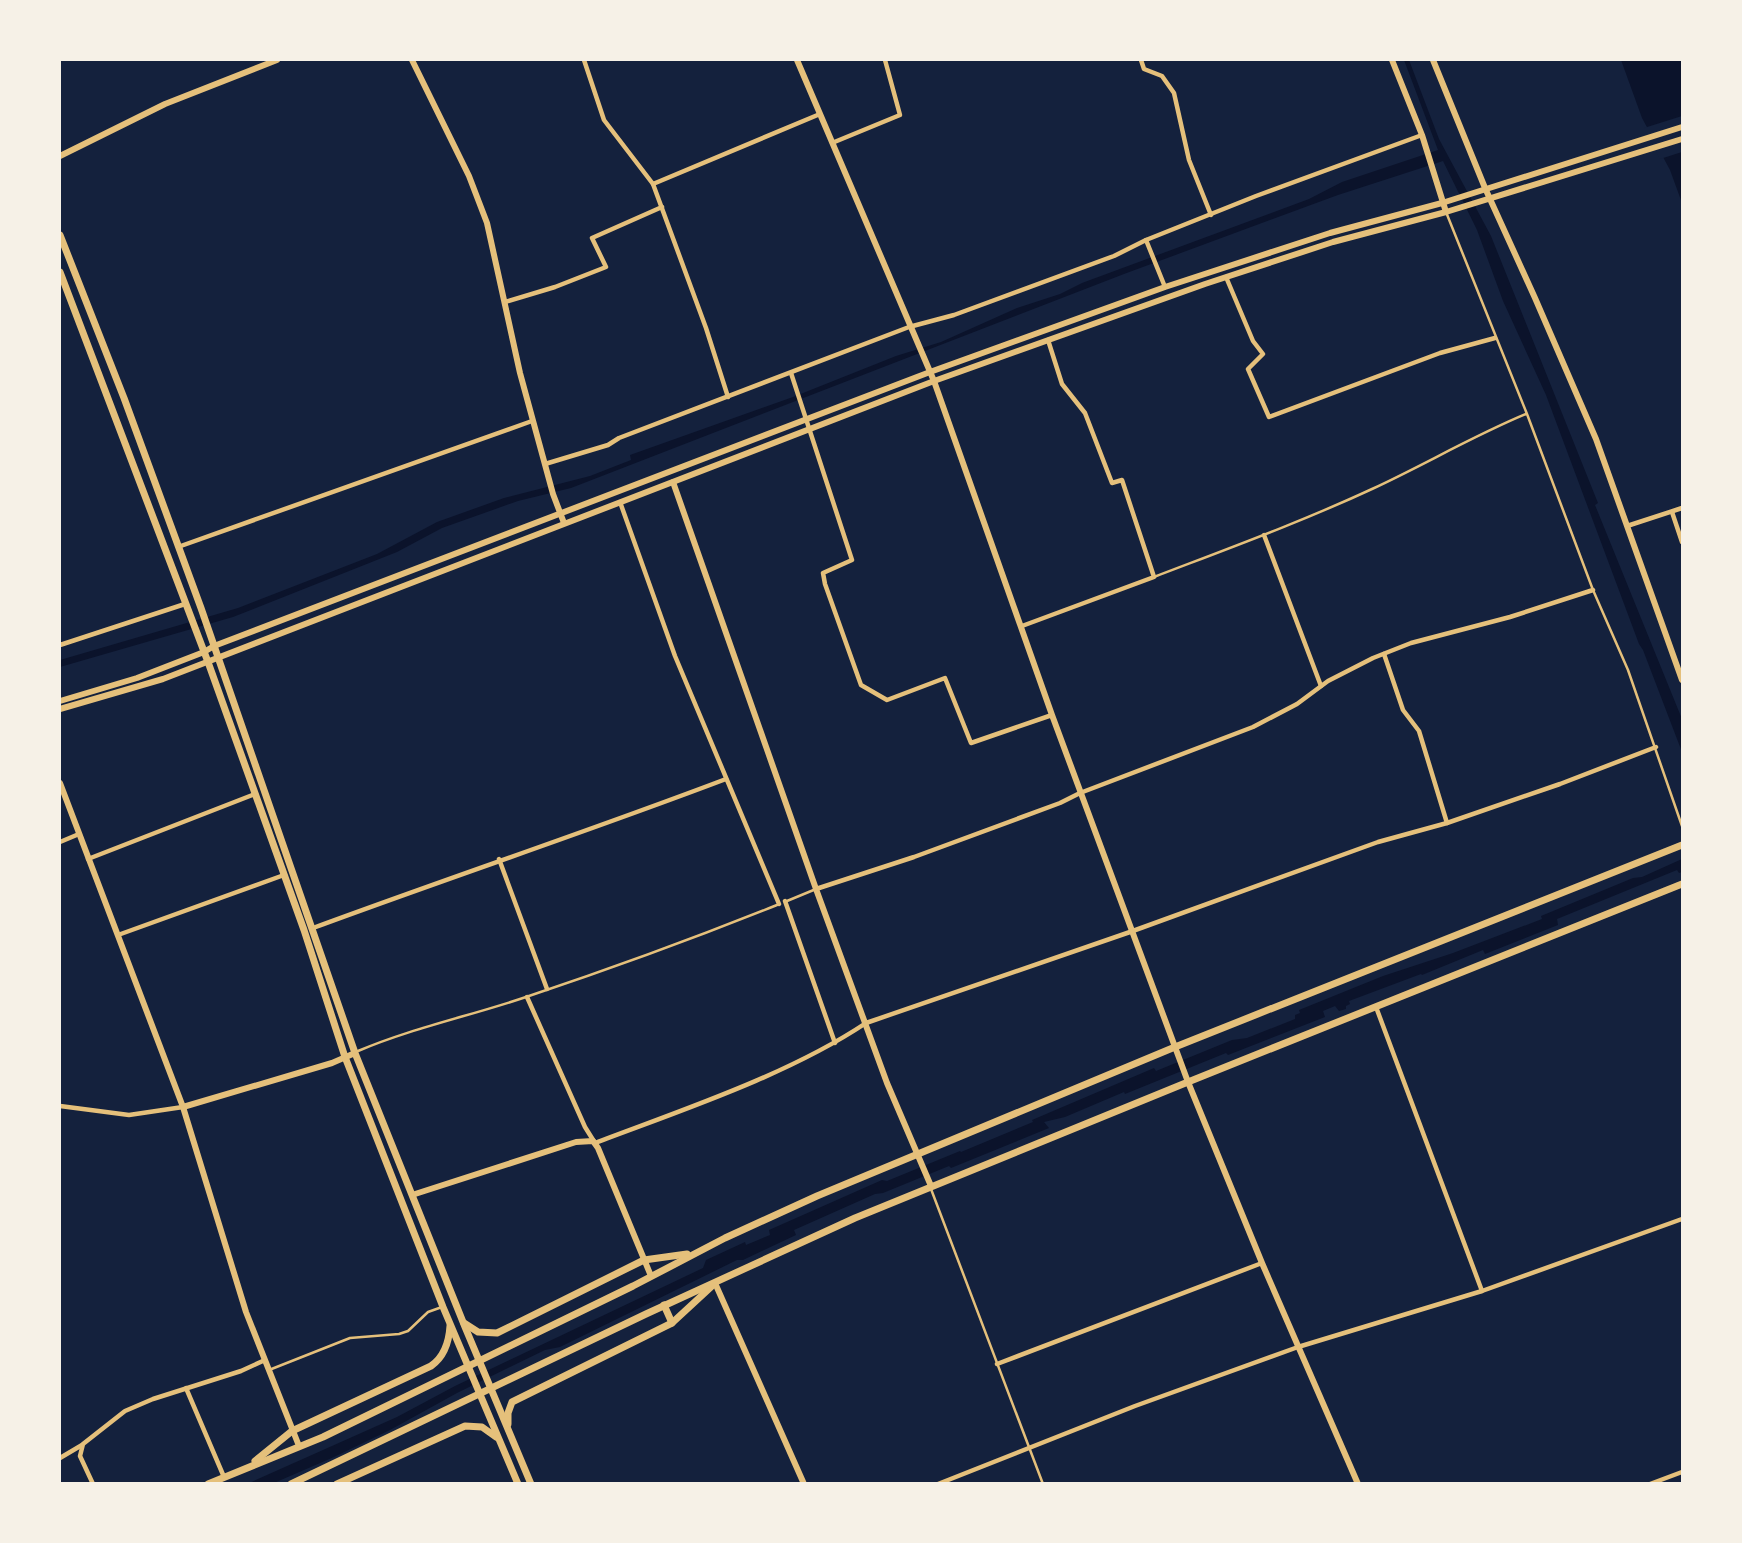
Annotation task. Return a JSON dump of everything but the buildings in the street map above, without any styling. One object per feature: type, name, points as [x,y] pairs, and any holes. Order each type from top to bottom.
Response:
[{"type":"main road","points":[[60,156],[165,104],[277,60]]},
{"type":"main road","points":[[412,60],[483,210],[532,421],[564,523]]},
{"type":"main road","points":[[797,60],[934,382],[1130,932],[1176,1051],[1262,1263],[1358,1483]]},
{"type":"main road","points":[[1392,60],[1422,135],[1446,212]]},
{"type":"main road","points":[[1433,60],[1485,188],[1595,439],[1682,680]]},
{"type":"main road","points":[[60,701],[136,678],[930,372],[1165,287],[1329,233],[1442,202],[1682,127]]},
{"type":"main road","points":[[60,709],[139,687],[208,662],[809,429],[1226,277],[1333,242],[1462,208],[1682,139]]},
{"type":"main road","points":[[60,235],[124,398],[201,608],[355,1053],[473,1347],[531,1483]]},
{"type":"main road","points":[[61,278],[208,662],[345,1057],[461,1352],[518,1483]]},
{"type":"main road","points":[[673,482],[816,889],[929,1183]]},
{"type":"main road","points":[[60,783],[183,1107],[235,1278],[299,1446]]},
{"type":"main road","points":[[208,1483],[323,1437],[694,1253],[806,1201],[1682,845]]},
{"type":"main road","points":[[291,1483],[929,1183],[1187,1078],[1376,1007],[1682,884]]},
{"type":"main road","points":[[183,1107],[332,1063],[355,1053]]},
{"type":"main road","points":[[412,1195],[589,1140],[595,1143],[651,1276]]},
{"type":"main road","points":[[462,1319],[474,1331],[484,1334],[497,1333],[644,1260],[694,1253]]},
{"type":"main road","points":[[509,1431],[509,1408],[518,1398],[672,1323],[715,1283]]},
{"type":"main road","points":[[715,1283],[804,1483]]},
{"type":"main road","points":[[664,1306],[672,1323]]},
{"type":"main road","points":[[249,1467],[292,1431],[431,1366],[440,1359],[447,1343],[449,1322]]},
{"type":"main road","points":[[337,1483],[465,1426],[485,1428],[499,1440]]},
{"type":"street","points":[[584,60],[604,121],[653,184],[706,328],[728,397]]},
{"type":"street","points":[[831,143],[900,115],[885,60]]},
{"type":"street","points":[[1141,60],[1144,69],[1162,76],[1174,93],[1189,160],[1211,215]]},
{"type":"street","points":[[653,184],[820,114]]},
{"type":"street","points":[[545,464],[608,445],[619,438],[909,327],[954,315],[1114,256],[1146,240],[1255,196],[1422,135]]},
{"type":"street","points":[[505,302],[606,267],[592,238],[662,207]]},
{"type":"street","points":[[1146,240],[1165,287]]},
{"type":"street","points":[[1226,277],[1253,341],[1264,354],[1248,369],[1269,417],[1440,353],[1495,338]]},
{"type":"street","points":[[1021,626],[1154,577],[1122,480],[1112,484],[1085,413],[1062,384],[1048,340]]},
{"type":"street","points":[[791,373],[852,560],[823,573],[861,685],[887,699],[945,678],[971,743],[1052,715]]},
{"type":"street","points":[[178,547],[532,421]]},
{"type":"street","points":[[620,502],[675,656],[779,904]]},
{"type":"street","points":[[1627,526],[1682,508]]},
{"type":"street","points":[[1672,512],[1682,542]]},
{"type":"street","points":[[1264,535],[1321,686]]},
{"type":"street","points":[[816,889],[939,848],[1253,727],[1297,704],[1321,686],[1384,654],[1457,629],[1510,617],[1593,590]]},
{"type":"street","points":[[60,645],[187,606]]},
{"type":"street","points":[[1384,654],[1403,710],[1419,731],[1447,823]]},
{"type":"street","points":[[527,997],[585,1127],[595,1143],[759,1078],[835,1043],[866,1023],[1130,932],[1378,842],[1447,823],[1656,747]]},
{"type":"street","points":[[313,928],[726,779]]},
{"type":"street","points":[[88,859],[255,794]]},
{"type":"street","points":[[60,842],[79,834]]},
{"type":"street","points":[[499,859],[547,989]]},
{"type":"street","points":[[118,935],[284,875]]},
{"type":"street","points":[[785,901],[835,1043]]},
{"type":"street","points":[[1376,1007],[1482,1291]]},
{"type":"street","points":[[60,1106],[129,1115],[183,1107]]},
{"type":"street","points":[[938,1483],[1135,1406],[1298,1347],[1482,1291],[1682,1219]]},
{"type":"street","points":[[998,1364],[1262,1263]]},
{"type":"street","points":[[60,1458],[83,1444],[125,1411],[241,1371],[265,1360]]},
{"type":"street","points":[[186,1388],[224,1477]]},
{"type":"street","points":[[83,1444],[80,1456],[93,1483]]},
{"type":"street","points":[[1650,1483],[1682,1472]]},
{"type":"lane","points":[[1446,212],[1527,414],[1593,590],[1628,670],[1682,826]]},
{"type":"lane","points":[[1154,577],[1369,491],[1494,427],[1527,414]]},
{"type":"lane","points":[[355,1053],[387,1039],[527,997],[707,933],[816,889]]},
{"type":"lane","points":[[929,1183],[1043,1483]]},
{"type":"lane","points":[[269,1370],[349,1338],[408,1331],[428,1312],[443,1307]]},
{"type":"water","points":[[1404,60],[1409,60],[1439,139],[1491,236],[1598,503],[1595,505],[1682,719],[1682,752],[1546,395],[1503,301],[1477,230],[1443,161],[1338,195],[1124,274],[571,488],[518,501],[442,528],[397,552],[233,617],[60,667],[60,660],[238,608],[377,554],[437,522],[504,498],[590,476],[631,460],[630,455],[793,397],[896,356],[941,342],[1017,308],[1309,199],[1342,182],[1438,150]]},
{"type":"water","points":[[1621,60],[1682,60],[1682,203],[1670,170],[1642,118]]},
{"type":"water","points":[[1682,859],[1682,872],[1677,870],[1557,919],[1558,925],[1485,954],[1483,950],[1349,1001],[1346,1009],[1339,1011],[1335,1006],[1323,1011],[1325,1017],[1125,1094],[1124,1092],[1065,1117],[1044,1122],[1049,1128],[951,1168],[949,1166],[875,1194],[794,1230],[796,1235],[743,1260],[737,1260],[560,1347],[545,1350],[334,1457],[274,1483],[247,1484],[397,1417],[455,1386],[703,1268],[706,1260],[745,1242],[746,1245],[770,1235],[769,1230],[882,1180],[887,1181],[961,1152],[1154,1068],[1156,1071],[1232,1040],[1247,1038],[1295,1019],[1295,1015],[1300,1013],[1299,1010],[1383,976],[1542,919],[1541,916]]},
{"type":"pier","points":[[1682,116],[1682,152],[1660,159],[1644,128]]}]
